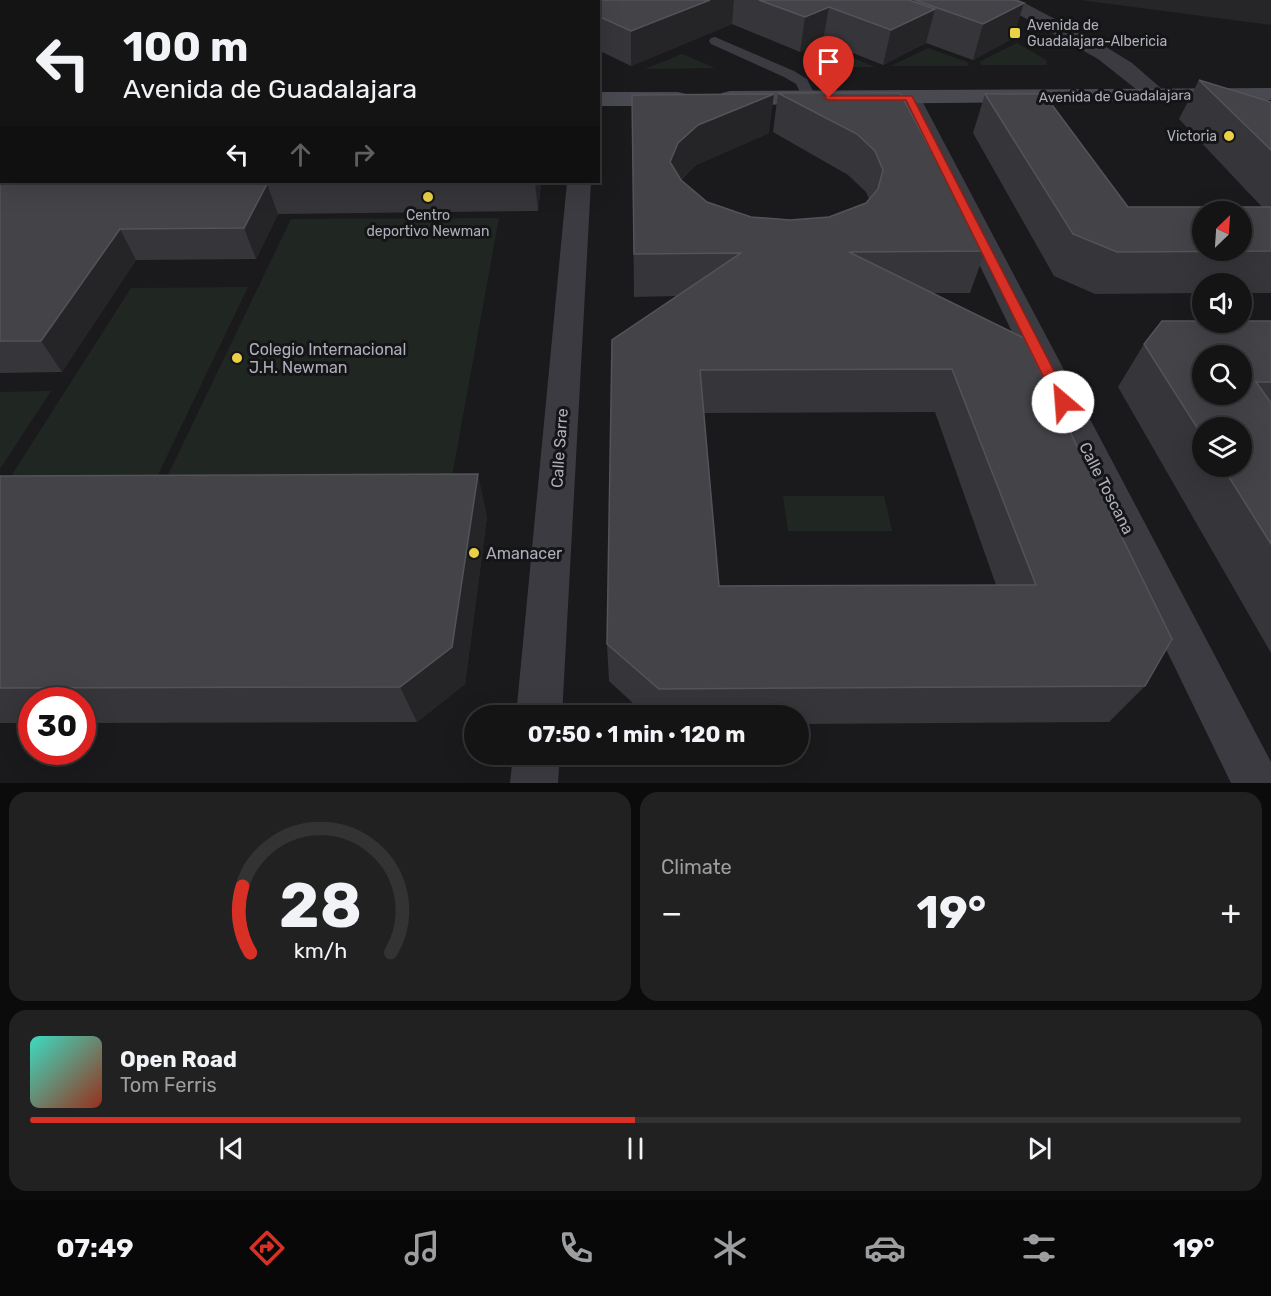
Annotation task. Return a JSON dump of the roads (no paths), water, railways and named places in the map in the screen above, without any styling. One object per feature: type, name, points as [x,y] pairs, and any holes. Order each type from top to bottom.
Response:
[{"type":"street","points":[[1006,0],[1118,62],[1139,76],[1159,96]]},
{"type":"street","points":[[1235,94],[1257,115]]},
{"type":"street","name":"Avenida de Guadalajara","points":[[600,99],[1271,94]]},
{"type":"street","name":"Calle Toscana","points":[[909,98],[1256,783]]},
{"type":"street","name":"Calle Sarre","points":[[540,705],[579,183]]},
{"type":"street","points":[[534,783],[536,765]]},
{"type":"lane","points":[[715,41],[789,74],[802,82],[809,98]]},
{"type":"place","name":"Avenida de Guadalajara-Albericia","points":[[1015,33]]},
{"type":"place","name":"Victoria","points":[[1229,136]]},
{"type":"place","name":"Centro deportivo Newman","points":[[428,197]]},
{"type":"place","name":"Colegio Internacional J.H. Newman","points":[[237,358]]},
{"type":"place","name":"Amanacer","points":[[474,553]]}]
